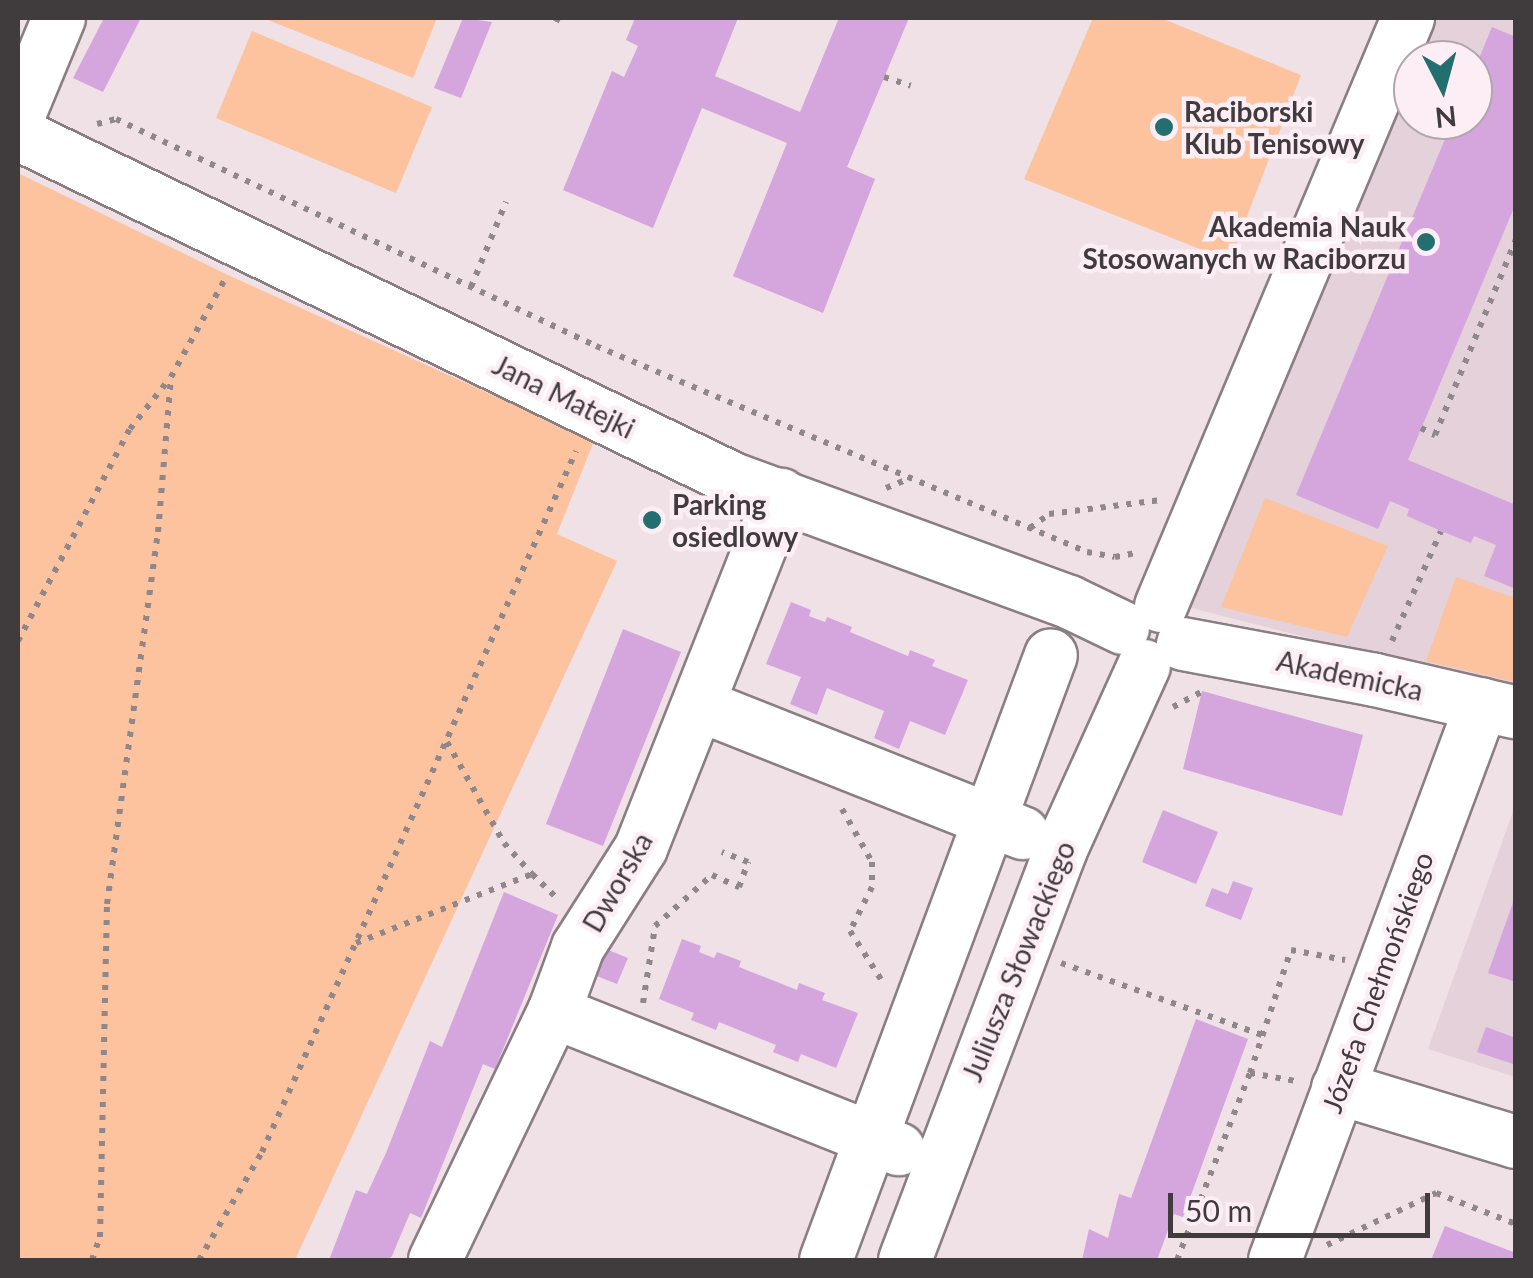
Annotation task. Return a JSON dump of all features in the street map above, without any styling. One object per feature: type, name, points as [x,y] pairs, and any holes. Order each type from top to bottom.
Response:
[{"type":"street","points":[[19,118],[59,18]]},
{"type":"street","name":"Juliusza Słowackiego","points":[[905,1260],[938,1164],[1061,849],[1156,650],[1408,18]]},
{"type":"street","name":"Jana Matejki","points":[[19,118],[245,243],[733,479],[1068,602],[1156,650]]},
{"type":"street","name":"Dworska","points":[[435,1260],[590,929],[641,848],[780,495]]},
{"type":"street","name":"Akademicka","points":[[1156,650],[1499,708]]},
{"type":"street","points":[[826,1260],[868,1136],[992,821],[1050,655]]},
{"type":"street","points":[[700,705],[1061,849]]},
{"type":"street","name":"Józefa Chełmońskiego","points":[[1293,1256],[1338,1088],[1380,966],[1499,708]]},
{"type":"street","points":[[554,1012],[938,1164]]},
{"type":"street","points":[[1338,1088],[1516,1142]]},
{"type":"path","points":[[884,77],[911,86]]},
{"type":"path","points":[[19,118],[80,129],[116,120],[596,346],[1087,552],[1115,556],[1137,552],[1146,544]]},
{"type":"path","points":[[471,287],[506,202]]},
{"type":"path","points":[[1421,428],[1436,435],[1516,239]]},
{"type":"path","points":[[18,641],[130,430],[171,377],[245,243]]},
{"type":"path","points":[[92,1260],[100,1237],[106,904],[158,532],[171,377]]},
{"type":"path","points":[[199,1260],[262,1152],[595,410]]},
{"type":"path","points":[[1030,528],[1049,514],[1169,499]]},
{"type":"path","points":[[1387,653],[1440,530]]},
{"type":"path","points":[[1156,650],[1214,688]]},
{"type":"path","points":[[446,741],[504,842],[590,929]]},
{"type":"path","points":[[806,746],[872,862],[872,887],[850,931],[911,1028]]},
{"type":"path","points":[[652,1051],[642,999],[655,926],[712,875],[739,887],[748,862],[722,852]]},
{"type":"path","points":[[356,943],[532,874]]},
{"type":"path","points":[[1178,1260],[1250,1073],[1291,950],[1380,966]]},
{"type":"path","points":[[1049,959],[1262,1035]]},
{"type":"path","points":[[1250,1073],[1338,1088]]},
{"type":"path","points":[[1293,1256],[1436,1193],[1516,1224]]},
{"type":"shaded area","points":[[263,18],[437,18],[413,78]]},
{"type":"shaded area","name":"Raciborski Klub Tenisowy","points":[[1093,18],[1161,18],[1301,75],[1230,261],[1024,179]]},
{"type":"shaded area","name":"Akademia Nauk Stosowanych w Raciborzu","points":[[1430,18],[1515,18],[1515,691],[1180,605],[1393,105],[1393,140],[1493,140],[1493,40],[1421,40]]},
{"type":"shaded area","points":[[252,31],[432,107],[396,193],[216,118]]},
{"type":"shaded area","points":[[18,173],[228,275],[594,441],[557,534],[617,561],[295,1260],[18,1260]]},
{"type":"shaded area","points":[[1265,498],[1388,546],[1347,637],[1221,607]]},
{"type":"shaded area","points":[[1456,577],[1515,598],[1515,682],[1426,661]]},
{"type":"shaded area","points":[[1515,806],[1515,1077],[1428,1049]]},
{"type":"building","points":[[104,18],[141,18],[103,92],[73,78]]},
{"type":"building","points":[[463,18],[492,22],[461,98],[434,88]]},
{"type":"building","points":[[635,18],[738,18],[715,76],[800,112],[839,18],[909,18],[847,167],[875,179],[823,313],[733,276],[787,143],[702,108],[653,228],[563,190],[612,71],[624,77],[638,46],[626,40]]},
{"type":"building","points":[[1492,27],[1516,37],[1516,203],[1408,460],[1516,505],[1516,589],[1484,576],[1496,545],[1474,536],[1471,543],[1441,531],[1407,516],[1409,509],[1390,501],[1378,529],[1296,495],[1445,140],[1493,140],[1493,40],[1487,40]]},
{"type":"building","points":[[791,602],[811,610],[809,616],[825,622],[827,617],[852,627],[850,632],[908,656],[910,650],[935,660],[932,666],[968,680],[945,735],[910,721],[899,749],[874,738],[884,711],[827,688],[817,715],[790,704],[801,677],[766,664]]},
{"type":"building","points":[[623,629],[681,652],[603,846],[546,824]]},
{"type":"building","points":[[1202,691],[1363,735],[1342,816],[1183,769]]},
{"type":"building","points":[[1163,810],[1218,832],[1196,884],[1142,862]]},
{"type":"building","points":[[1233,881],[1253,888],[1241,920],[1205,906],[1212,888],[1228,894]]},
{"type":"building","points":[[504,892],[558,915],[495,1069],[483,1064],[421,1218],[410,1213],[392,1256],[388,1260],[329,1260],[356,1190],[367,1194],[386,1153],[430,1041],[442,1047]]},
{"type":"building","points":[[1516,897],[1516,982],[1488,973]]},
{"type":"building","points":[[682,939],[701,946],[699,952],[714,958],[717,952],[741,961],[739,967],[797,990],[799,983],[825,993],[822,1000],[858,1013],[836,1068],[801,1054],[798,1062],[773,1052],[776,1045],[719,1022],[716,1030],[691,1020],[694,1013],[659,999]]},
{"type":"building","points":[[601,947],[628,958],[617,984],[589,973]]},
{"type":"building","points":[[1196,1019],[1248,1039],[1183,1217],[1174,1214],[1157,1260],[1082,1260],[1089,1229],[1108,1238],[1119,1194],[1131,1198]]},
{"type":"building","points":[[1486,1027],[1516,1038],[1516,1065],[1477,1052]]},
{"type":"building","points":[[1445,1226],[1516,1253],[1516,1260],[1431,1260]]},
{"type":"place","name":"Raciborski Klub Tenisowy","points":[[1164,127]]},
{"type":"place","name":"Akademia Nauk Stosowanych w Raciborzu","points":[[1426,242]]},
{"type":"place","name":"Parking osiedlowy","points":[[652,520]]}]
